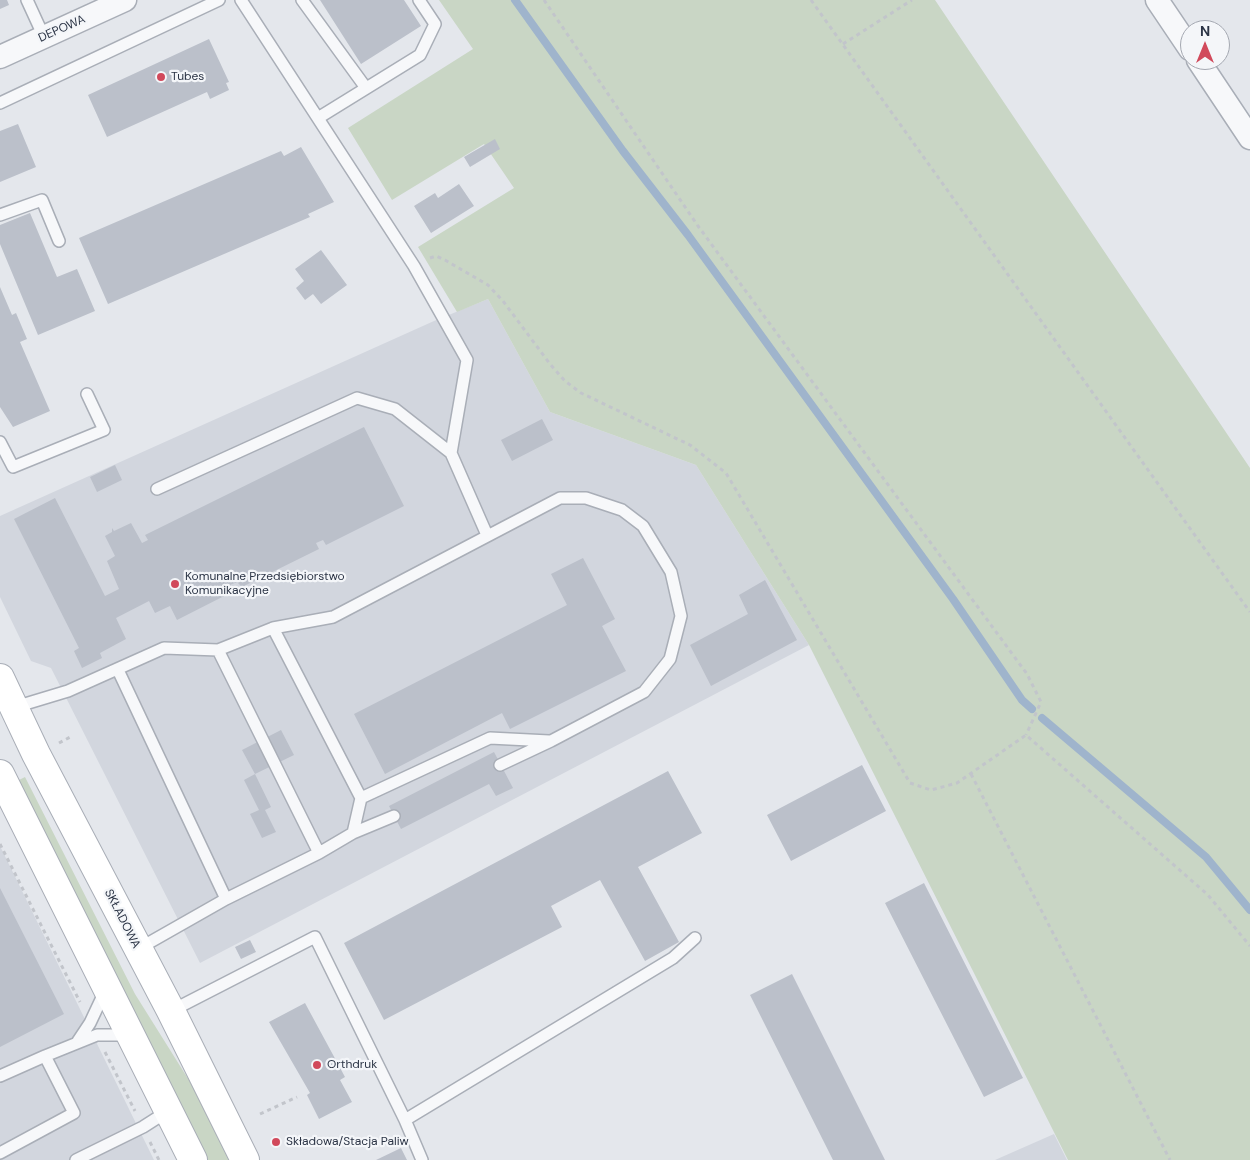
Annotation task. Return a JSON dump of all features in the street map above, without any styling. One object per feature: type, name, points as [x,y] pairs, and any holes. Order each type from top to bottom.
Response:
[{"type":"main road","name":"SKŁADOWA","points":[[0,678],[7,708],[36,754],[171,1011],[245,1160]]},
{"type":"main road","points":[[0,774],[193,1160]]},
{"type":"street","name":"DEPOWA","points":[[0,57],[125,0]]},
{"type":"street","points":[[1157,0],[1180,34]]},
{"type":"street","points":[[1205,70],[1250,138]]},
{"type":"lane","points":[[28,0],[44,37]]},
{"type":"lane","points":[[0,103],[219,0]]},
{"type":"lane","points":[[241,0],[414,266],[467,360],[451,452]]},
{"type":"lane","points":[[302,0],[366,88]]},
{"type":"lane","points":[[318,118],[420,55],[435,24],[419,0]]},
{"type":"lane","points":[[0,215],[42,200],[59,241]]},
{"type":"lane","points":[[0,442],[13,467],[104,430],[87,394]]},
{"type":"lane","points":[[157,489],[357,398],[394,409],[451,452],[487,535]]},
{"type":"lane","points":[[7,708],[68,692],[164,648],[218,650],[273,628],[333,617],[560,498],[586,498],[622,510],[643,526],[671,572],[681,616],[670,659],[644,692],[551,741],[500,764]]},
{"type":"lane","points":[[273,628],[361,798],[353,833]]},
{"type":"lane","points":[[218,650],[319,853]]},
{"type":"lane","points":[[118,670],[226,899]]},
{"type":"lane","points":[[361,798],[490,738],[551,741]]},
{"type":"lane","points":[[137,949],[226,899],[319,853],[353,833],[394,816]]},
{"type":"lane","points":[[171,1011],[315,937],[405,1120],[422,1160]]},
{"type":"lane","points":[[405,1120],[672,958],[695,938]]},
{"type":"lane","points":[[78,1041],[90,1023],[107,988]]},
{"type":"lane","points":[[0,1076],[78,1041],[97,1035],[130,1035]]},
{"type":"lane","points":[[0,1152],[74,1113],[45,1056]]},
{"type":"lane","points":[[76,1160],[168,1111]]},
{"type":"path","points":[[414,266],[436,256],[488,285],[565,381],[581,393],[690,445],[726,473],[910,783],[931,790],[957,784],[1026,735],[1041,702],[1026,674],[698,226],[544,0]]},
{"type":"path","points":[[811,0],[1250,612]]},
{"type":"path","points":[[844,44],[912,0]]},
{"type":"path","points":[[1026,735],[1208,895],[1250,946]]},
{"type":"path","points":[[971,774],[1170,1160]]},
{"type":"path","points":[[260,1114],[297,1098]]},
{"type":"shaded area","points":[[488,299],[550,412],[696,465],[809,645],[200,963],[51,668],[31,661],[0,597],[0,516],[434,321]]},
{"type":"shaded area","points":[[0,846],[154,1160],[0,1160]]},
{"type":"shaded area","points":[[1054,1134],[1067,1160],[995,1160]]},
{"type":"green space","points":[[439,0],[935,0],[1250,468],[1250,1160],[1068,1160],[809,645],[696,465],[550,412],[488,299],[457,312],[418,247],[514,188],[484,144],[392,200],[348,128],[473,49]]},
{"type":"green space","points":[[25,777],[135,994],[202,1101],[232,1160],[207,1160],[17,781]]},
{"type":"building","points":[[0,0],[7,0],[9,5],[0,9]]},
{"type":"building","points":[[320,0],[404,0],[421,26],[361,64]]},
{"type":"building","points":[[209,39],[229,82],[226,83],[229,90],[210,99],[207,92],[107,137],[88,95]]},
{"type":"building","points":[[18,124],[36,167],[0,182],[0,131]]},
{"type":"building","points":[[495,139],[500,149],[470,167],[464,157]]},
{"type":"building","points":[[301,147],[334,202],[308,214],[310,217],[108,304],[79,238],[281,151],[284,156]]},
{"type":"building","points":[[459,184],[474,206],[431,233],[414,206],[435,193],[438,198]]},
{"type":"building","points":[[30,213],[57,277],[77,269],[95,311],[38,335],[0,244],[0,225]]},
{"type":"building","points":[[321,250],[347,285],[321,304],[313,294],[305,300],[296,288],[304,281],[295,269]]},
{"type":"building","points":[[0,287],[12,315],[16,313],[27,339],[20,342],[50,411],[13,427],[0,407]]},
{"type":"building","points":[[542,419],[553,440],[512,461],[501,440]]},
{"type":"building","points":[[364,427],[404,506],[326,545],[323,540],[316,543],[319,549],[242,587],[237,582],[230,585],[234,591],[177,620],[170,606],[155,613],[149,601],[116,618],[126,639],[100,653],[102,658],[82,668],[74,651],[79,648],[14,519],[55,498],[105,596],[119,589],[107,561],[115,556],[105,536],[112,532],[112,528],[114,531],[131,523],[142,543],[148,540],[145,535]]},
{"type":"building","points":[[115,465],[122,480],[97,492],[90,477]]},
{"type":"building","points":[[583,558],[615,619],[602,626],[626,671],[510,729],[502,713],[385,774],[354,714],[567,605],[551,574]]},
{"type":"building","points":[[765,580],[797,640],[711,686],[690,645],[748,614],[739,595]]},
{"type":"building","points":[[281,730],[294,755],[255,774],[242,750]]},
{"type":"building","points":[[494,752],[513,788],[496,796],[489,784],[401,829],[389,806]]},
{"type":"building","points":[[862,765],[886,811],[791,861],[767,815]]},
{"type":"building","points":[[668,771],[702,833],[638,867],[679,942],[645,961],[600,880],[551,906],[562,927],[384,1020],[344,943]]},
{"type":"building","points":[[255,774],[271,807],[265,810],[276,832],[262,838],[250,814],[259,810],[244,780]]},
{"type":"building","points":[[924,883],[1023,1078],[984,1097],[885,903]]},
{"type":"building","points":[[0,888],[64,1014],[0,1047]]},
{"type":"building","points":[[250,940],[256,952],[241,959],[235,947]]},
{"type":"building","points":[[792,974],[885,1160],[833,1160],[750,995]]},
{"type":"building","name":"Orthdruk","points":[[305,1003],[345,1077],[340,1080],[352,1102],[319,1119],[307,1095],[310,1093],[269,1022]]},
{"type":"building","points":[[401,1148],[407,1160],[376,1160]]},
{"type":"waterway","points":[[515,0],[623,151],[688,235],[953,599],[1022,700],[1032,709]]},
{"type":"waterway","points":[[1042,718],[1206,857],[1250,910]]},
{"type":"place","name":"Tubes","points":[[161,77]]},
{"type":"place","name":"Komunalne Przedsiębiorstwo Komunikacyjne","points":[[175,584]]},
{"type":"place","name":"Orthdruk","points":[[317,1065]]},
{"type":"place","name":"Składowa/Stacja Paliw","points":[[276,1142]]}]
